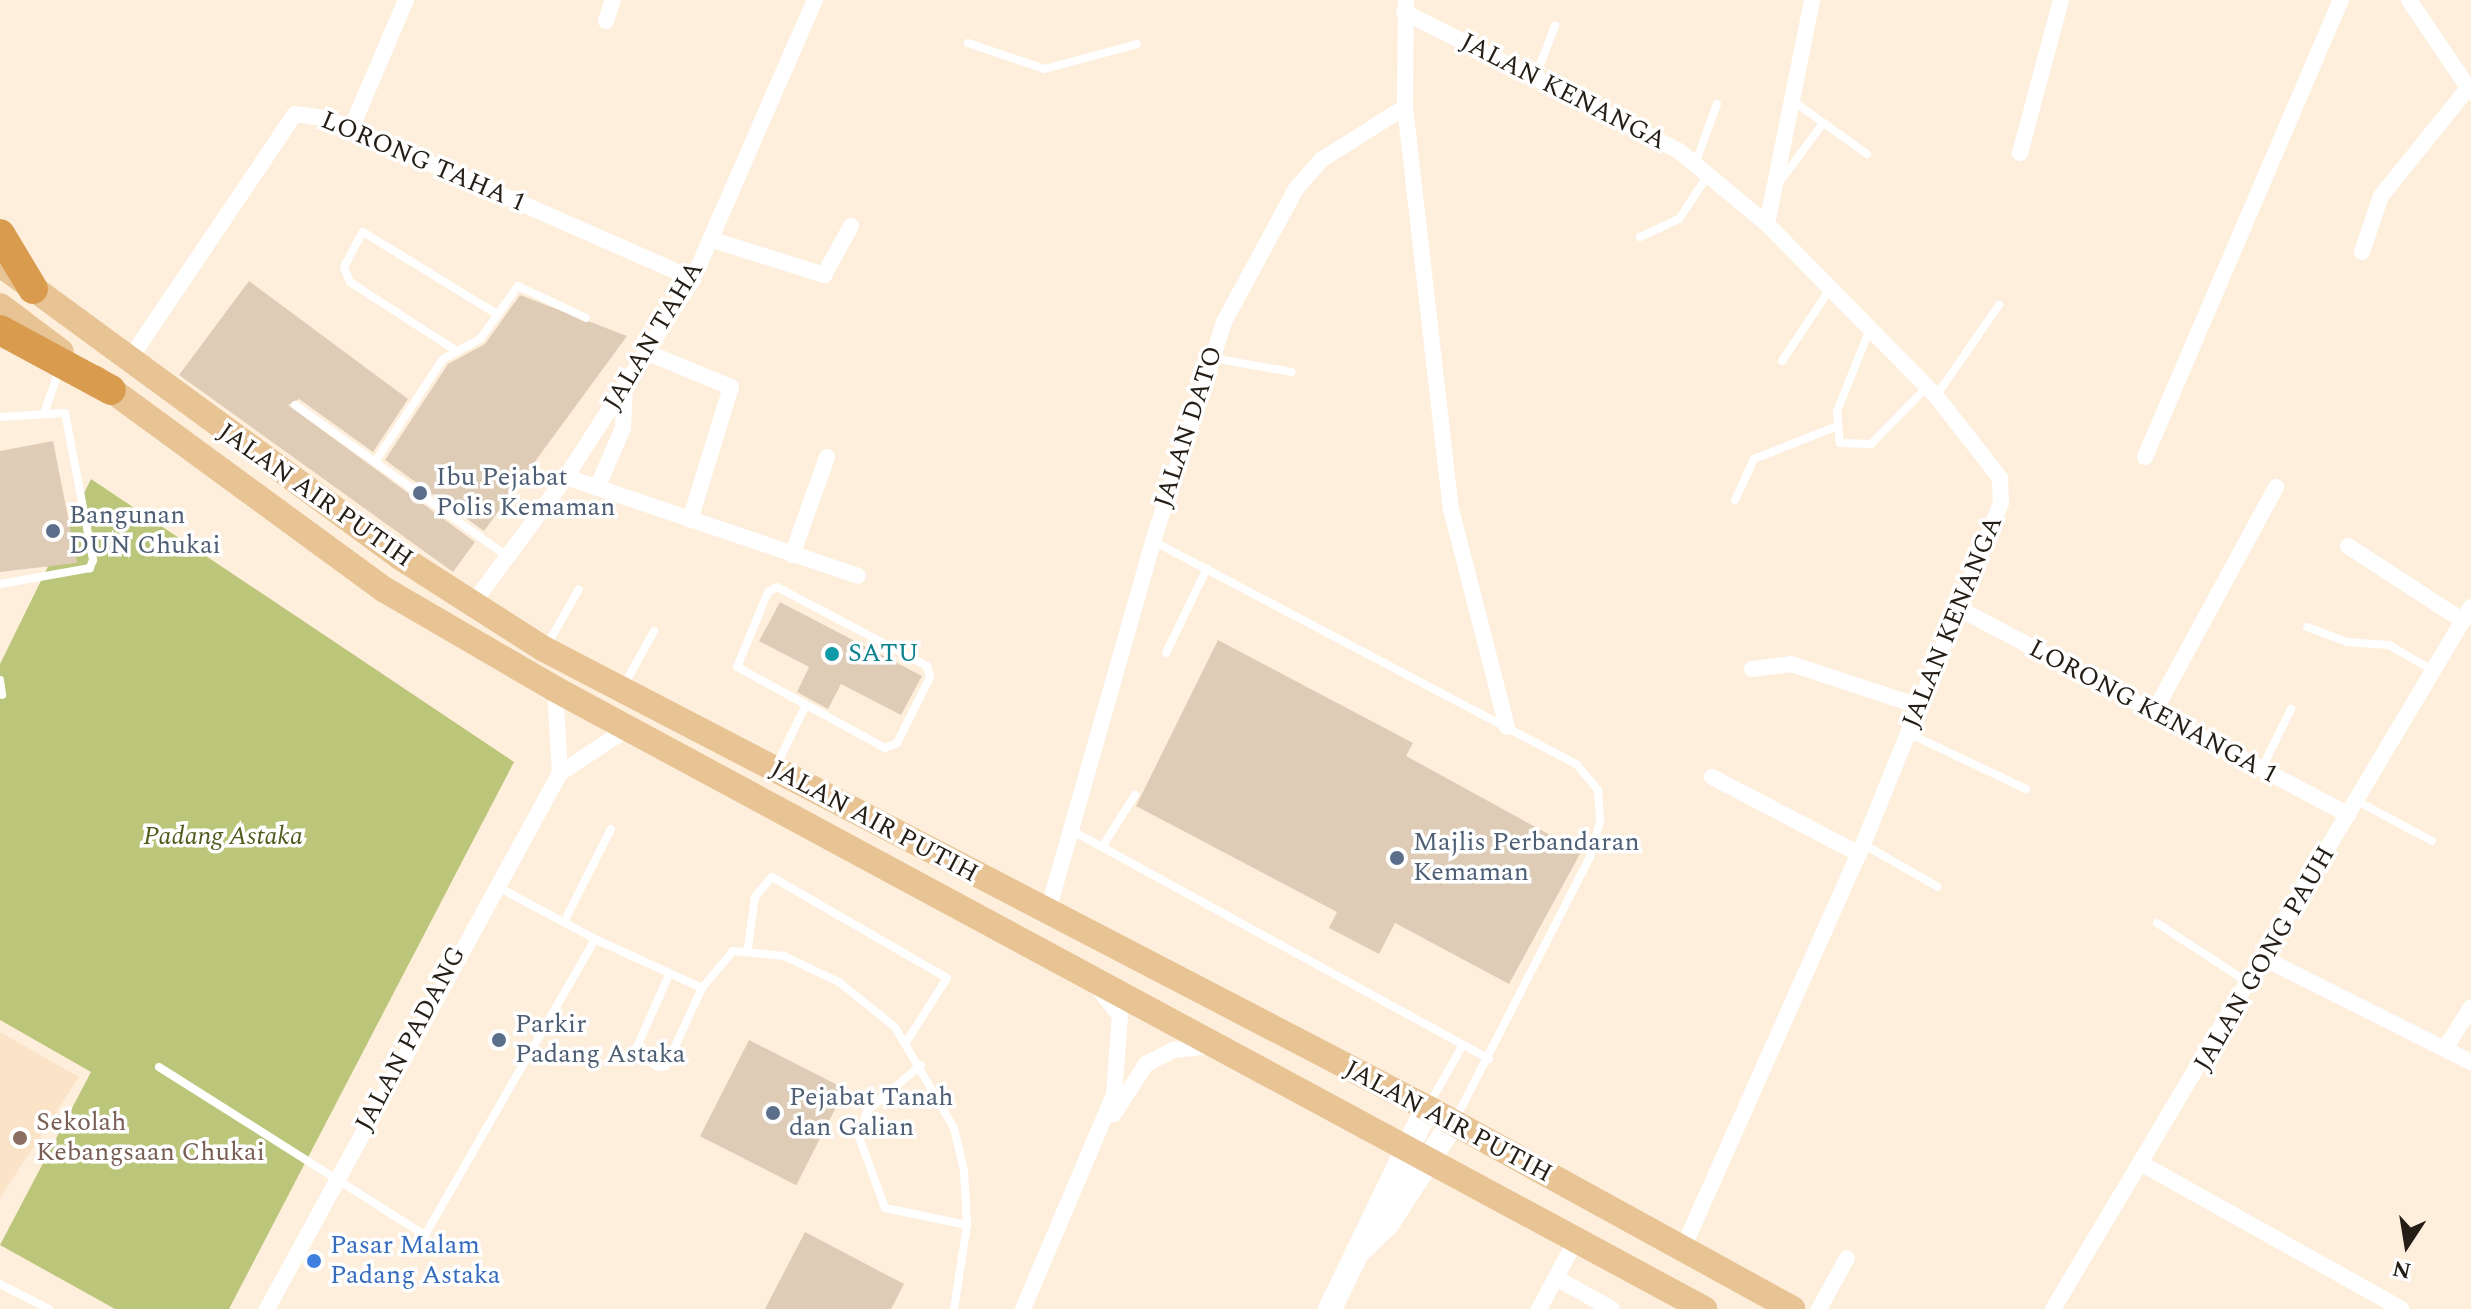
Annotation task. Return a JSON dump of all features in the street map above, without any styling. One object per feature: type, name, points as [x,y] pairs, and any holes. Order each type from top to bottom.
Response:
[{"type":"highway","points":[[0,234],[33,289]]},
{"type":"highway","points":[[0,330],[111,390]]},
{"type":"main road","name":"JALAN AIR PUTIH","points":[[0,264],[127,363],[471,606],[544,649],[1047,914],[1427,1108],[1792,1309]]},
{"type":"main road","name":"JALAN AIR PUTIH","points":[[0,306],[385,590],[627,729],[1224,1048],[1702,1309]]},
{"type":"street","points":[[351,129],[406,0]]},
{"type":"street","points":[[606,21],[613,0]]},
{"type":"street","name":"JALAN TAHA","points":[[471,606],[566,477],[693,279],[815,0]]},
{"type":"street","points":[[1767,224],[1812,0]]},
{"type":"street","points":[[2020,153],[2061,0]]},
{"type":"street","points":[[2145,457],[2341,0]]},
{"type":"street","points":[[2362,252],[2381,196],[2470,90],[2409,0]]},
{"type":"street","points":[[1405,6],[1405,107],[1451,509],[1507,727]]},
{"type":"street","name":"JALAN KENANGA","points":[[1405,6],[1642,127],[1702,170],[1767,224],[1931,392],[1993,465],[2003,490],[1861,849],[1683,1248]]},
{"type":"street","name":"JALAN DATO","points":[[1047,914],[1153,541],[1211,357],[1242,279],[1296,189],[1321,160],[1405,107]]},
{"type":"street","name":"LORONG TAHA 1","points":[[127,363],[295,114],[351,129],[693,279]]},
{"type":"street","points":[[710,239],[824,275],[851,226]]},
{"type":"street","points":[[646,352],[731,387],[690,520]]},
{"type":"street","points":[[597,488],[623,428],[625,386]]},
{"type":"street","points":[[792,555],[827,457]]},
{"type":"street","points":[[566,477],[858,576]]},
{"type":"street","points":[[2154,712],[2276,487]]},
{"type":"street","points":[[2348,546],[2467,614]]},
{"type":"street","name":"LORONG KENANGA 1","points":[[1958,608],[2262,769],[2353,808]]},
{"type":"street","name":"JALAN GONG PAUH","points":[[2053,1309],[2267,960],[2467,614]]},
{"type":"street","points":[[1752,669],[1791,664],[1919,706]]},
{"type":"street","points":[[555,689],[560,773],[627,729]]},
{"type":"street","name":"JALAN PADANG","points":[[267,1309],[494,885],[560,773]]},
{"type":"street","points":[[1712,777],[1861,849]]},
{"type":"street","points":[[2267,960],[2471,1062]]},
{"type":"street","points":[[1079,973],[1120,1016],[1106,1125]]},
{"type":"street","points":[[2445,1049],[2471,1007]]},
{"type":"street","points":[[1023,1309],[1106,1125],[1157,1057],[1190,1046],[1224,1048]]},
{"type":"street","points":[[1362,1248],[1371,1212],[1427,1108]]},
{"type":"street","points":[[1330,1309],[1362,1248],[1429,1160],[1453,1122]]},
{"type":"street","points":[[2144,1165],[2402,1309]]},
{"type":"street","points":[[1539,1309],[1576,1240]]},
{"type":"street","points":[[1819,1309],[1847,1258]]},
{"type":"street","points":[[1556,1278],[1612,1309]]},
{"type":"lane","points":[[1536,75],[1555,26]]},
{"type":"lane","points":[[968,43],[1045,69],[1137,44]]},
{"type":"lane","points":[[1792,100],[1867,154]]},
{"type":"lane","points":[[1640,237],[1679,219],[1702,170],[1717,104]]},
{"type":"lane","points":[[1774,189],[1823,123]]},
{"type":"lane","points":[[455,350],[350,282],[344,267],[363,232],[495,313]]},
{"type":"lane","points":[[375,462],[455,350],[480,339],[503,298],[526,286],[586,318]]},
{"type":"lane","points":[[1782,361],[1830,289]]},
{"type":"lane","points":[[1835,427],[1847,448],[1871,444],[1931,392],[1999,305]]},
{"type":"lane","points":[[1735,500],[1754,459],[1835,427],[1870,329]]},
{"type":"lane","points":[[1211,357],[1292,372]]},
{"type":"lane","points":[[45,411],[62,363]]},
{"type":"lane","points":[[295,405],[508,557]]},
{"type":"lane","points":[[0,417],[45,411],[67,416],[93,560],[90,568],[0,584]]},
{"type":"lane","points":[[1153,541],[1507,727],[1589,775],[1600,822],[1590,857],[1489,1059],[1453,1122]]},
{"type":"lane","points":[[1166,653],[1207,568]]},
{"type":"lane","points":[[544,649],[579,589]]},
{"type":"lane","points":[[772,589],[930,671],[891,747],[805,707],[737,667],[772,589]]},
{"type":"lane","points":[[2307,627],[2347,642],[2389,645],[2433,671]]},
{"type":"lane","points":[[620,691],[654,631]]},
{"type":"lane","points":[[0,680],[2,695]]},
{"type":"lane","points":[[775,768],[805,707]]},
{"type":"lane","points":[[2262,769],[2291,709]]},
{"type":"lane","points":[[1908,733],[2026,789]]},
{"type":"lane","points":[[1102,847],[1135,795]]},
{"type":"lane","points":[[2353,808],[2432,841]]},
{"type":"lane","points":[[564,922],[611,829]]},
{"type":"lane","points":[[1069,829],[1489,1059]]},
{"type":"lane","points":[[1861,849],[1938,887]]},
{"type":"lane","points":[[748,948],[755,897],[772,877],[947,978],[905,1044]]},
{"type":"lane","points":[[494,885],[595,939],[702,988]]},
{"type":"lane","points":[[2157,923],[2251,985]]},
{"type":"lane","points":[[159,1067],[414,1234],[434,1229],[595,939]]},
{"type":"lane","points":[[669,975],[635,1051],[658,1067],[666,1066],[702,988],[733,951],[748,948],[839,982],[895,1027],[921,1065],[954,1128],[967,1225],[954,1309]]},
{"type":"lane","points":[[1427,1108],[1463,1045]]},
{"type":"lane","points":[[921,1065],[867,1111],[859,1137],[885,1208],[967,1225]]},
{"type":"lane","points":[[0,1284],[49,1309]]},
{"type":"shaded area","name":"Sekolah Kebangsaan Chukai","points":[[0,1032],[79,1077],[0,1198]]},
{"type":"green space","name":"Padang Astaka","points":[[91,479],[514,762],[229,1309],[115,1309],[0,1245],[91,1072],[0,1020],[0,664]]},
{"type":"building","points":[[249,281],[408,399],[373,452],[299,399],[288,405],[475,542],[453,572],[179,375]]},
{"type":"building","points":[[520,295],[627,336],[484,531],[385,460],[448,364],[485,344]]},
{"type":"building","name":"Bangunan DUN Chukai","points":[[53,441],[77,563],[0,572],[0,451]]},
{"type":"building","name":"SATU","points":[[780,602],[922,676],[901,715],[841,684],[828,709],[797,692],[809,667],[759,641]]},
{"type":"building","points":[[1218,640],[1413,743],[1406,756],[1581,852],[1509,984],[1395,923],[1379,954],[1329,928],[1337,912],[1136,806]]},
{"type":"building","name":"Pejabat Tanah dan Galian","points":[[749,1040],[845,1089],[796,1185],[700,1136]]},
{"type":"building","points":[[805,1232],[904,1284],[891,1309],[765,1309]]},
{"type":"place","name":"Ibu Pejabat Polis Kemaman","points":[[420,493]]},
{"type":"place","name":"Bangunan DUN Chukai","points":[[53,531]]},
{"type":"place","name":"SATU","points":[[832,654]]},
{"type":"place","name":"Majlis Perbandaran Kemaman","points":[[1397,858]]},
{"type":"place","name":"Parkir Padang Astaka","points":[[499,1040]]},
{"type":"place","name":"Pejabat Tanah dan Galian","points":[[773,1113]]},
{"type":"place","name":"Sekolah Kebangsaan Chukai","points":[[20,1138]]},
{"type":"place","name":"Pasar Malam Padang Astaka","points":[[314,1261]]}]
